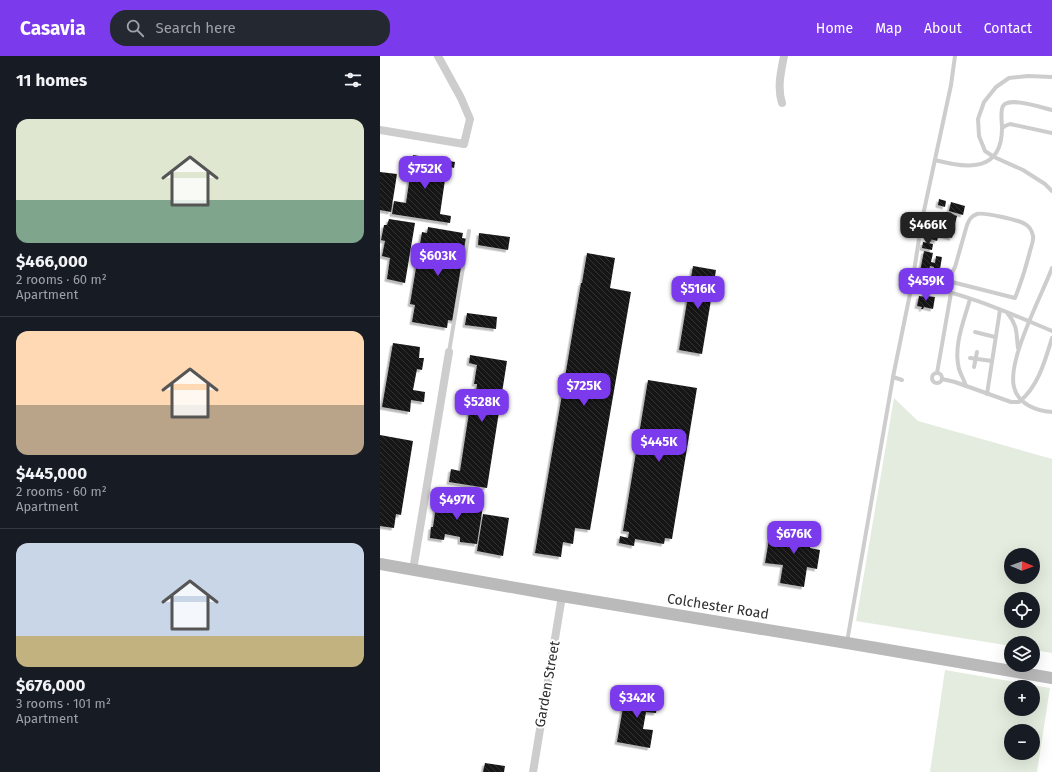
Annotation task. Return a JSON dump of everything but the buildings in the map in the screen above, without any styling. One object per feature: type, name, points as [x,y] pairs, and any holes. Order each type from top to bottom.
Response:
[{"type":"main road","name":"Colchester Road","points":[[380,564],[1052,678]]},
{"type":"street","points":[[380,130],[464,144],[470,119],[461,98],[438,56]]},
{"type":"street","points":[[782,103],[779,95],[784,56]]},
{"type":"street","points":[[413,570],[449,352]]},
{"type":"street","name":"Garden Street","points":[[532,772],[562,596]]},
{"type":"lane","points":[[847,643],[893,377],[912,284],[922,220],[951,85],[955,56]]},
{"type":"lane","points":[[1052,77],[1028,76],[1009,78],[996,87],[984,102],[978,119],[979,136],[985,151],[994,157],[1023,170],[1045,184],[1052,191]]},
{"type":"lane","points":[[935,160],[963,166],[976,165],[986,162],[994,157],[1001,145],[1002,108],[1005,103],[1018,102],[1052,110]]},
{"type":"lane","points":[[1002,128],[1007,125],[1052,133]]},
{"type":"lane","points":[[943,291],[948,281],[955,267],[967,225],[973,216],[977,213],[986,214],[1024,223],[1028,226],[1033,236],[1033,242],[1026,268],[1015,298],[948,281]]},
{"type":"lane","points":[[449,352],[469,231]]},
{"type":"lane","points":[[1052,268],[1029,321],[1016,360],[1013,378],[1016,394],[1028,406],[1042,411],[1052,412]]},
{"type":"lane","points":[[912,284],[970,299],[1052,331]]},
{"type":"lane","points":[[951,293],[937,373],[932,376],[934,382],[938,383],[942,380],[966,386],[1011,402],[1017,402],[1022,400],[1032,389],[1042,369],[1052,338]]},
{"type":"lane","points":[[966,386],[959,370],[957,347],[970,299]]},
{"type":"lane","points":[[987,394],[1000,310]]},
{"type":"lane","points":[[1006,312],[1013,320],[1016,328],[1019,351]]},
{"type":"lane","points":[[975,332],[995,336]]},
{"type":"lane","points":[[974,367],[977,352]]},
{"type":"lane","points":[[970,358],[992,361]]},
{"type":"lane","points":[[937,373],[941,375],[942,380]]},
{"type":"lane","points":[[893,377],[902,380]]},
{"type":"shaded area","points":[[894,398],[918,421],[1052,459],[1052,653],[1040,651],[1040,636],[1004,636],[1004,645],[856,621]]},
{"type":"shaded area","points":[[945,670],[1004,680],[1004,716],[1040,716],[1040,686],[1050,688],[1040,753],[1040,724],[1004,724],[1004,760],[1039,760],[1037,772],[930,772]]}]
